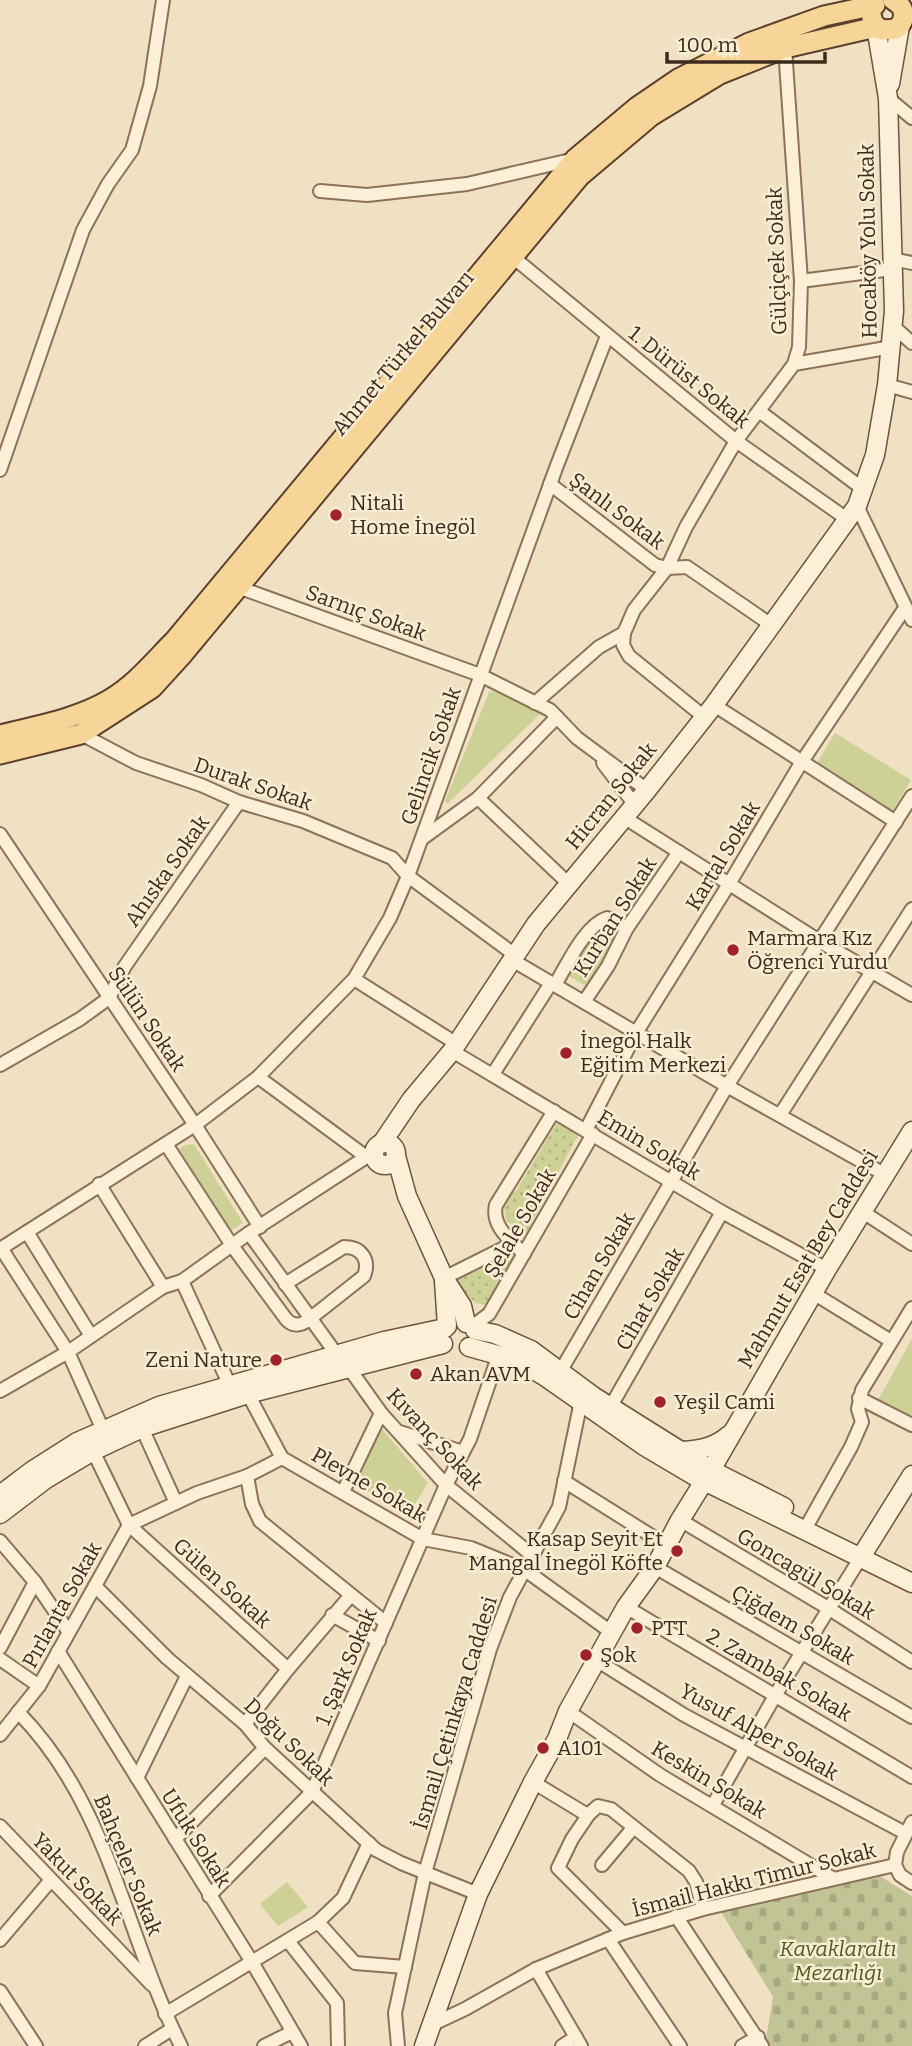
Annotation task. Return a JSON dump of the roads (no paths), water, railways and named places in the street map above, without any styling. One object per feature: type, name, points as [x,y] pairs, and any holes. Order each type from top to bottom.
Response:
[{"type":"main road","points":[[891,2],[904,13],[906,26],[886,32],[876,27],[871,14],[891,2]]},
{"type":"main road","name":"Ahmet Türkel Bulvarı","points":[[0,734],[75,714],[108,701],[134,682],[174,641],[575,159],[637,107],[678,79],[749,43],[824,16],[891,2]]},
{"type":"main road","name":"Ahmet Türkel Bulvarı","points":[[0,754],[81,734],[152,688],[580,176],[651,116],[720,74],[785,48],[876,27]]},
{"type":"street","points":[[0,470],[83,230],[108,184],[132,150],[150,86],[163,0]]},
{"type":"street","points":[[888,97],[906,26]]},
{"type":"street","points":[[876,27],[888,97],[912,117]]},
{"type":"street","name":"Gülçiçek Sokak","points":[[624,633],[634,610],[667,568],[686,527],[736,441],[794,364],[799,347],[801,281],[785,48]]},
{"type":"street","name":"Hocaköy Yolu Sokak","points":[[856,505],[875,456],[892,347],[888,97]]},
{"type":"street","points":[[320,191],[367,195],[467,184],[575,159]]},
{"type":"street","name":"1. Dürüst Sokak","points":[[513,257],[736,441],[856,505]]},
{"type":"street","points":[[801,281],[892,264],[912,263]]},
{"type":"street","points":[[893,326],[912,343]]},
{"type":"street","name":"Gelincik Sokak","points":[[0,1248],[195,1125],[258,1077],[354,979],[390,918],[423,838],[550,484],[607,336]]},
{"type":"street","points":[[794,364],[892,347]]},
{"type":"street","points":[[887,385],[912,392]]},
{"type":"street","points":[[759,411],[856,505],[912,620]]},
{"type":"street","name":"Şanlı Sokak","points":[[550,484],[655,565],[667,568],[687,567],[770,624]]},
{"type":"street","name":"Hicran Sokak","points":[[382,1153],[400,1127],[411,1100],[454,1047],[536,924],[647,790],[708,711],[856,505]]},
{"type":"street","points":[[900,595],[912,585]]},
{"type":"street","name":"Sarnıç Sokak","points":[[238,587],[480,675],[550,710],[577,738],[595,751]]},
{"type":"street","name":"Kartal Sokak","points":[[590,1132],[636,1033],[801,763],[905,608]]},
{"type":"street","points":[[535,703],[599,647],[624,633]]},
{"type":"street","points":[[624,633],[622,645],[629,656],[708,711],[801,763],[896,822]]},
{"type":"street","points":[[423,838],[478,798],[557,717]]},
{"type":"street","name":"Durak Sokak","points":[[81,734],[136,763],[201,785],[239,802],[303,821],[392,858],[408,876],[513,957],[553,984],[884,1174]]},
{"type":"street","points":[[595,751],[647,790]]},
{"type":"street","points":[[595,751],[630,811],[679,852],[821,942],[912,995]]},
{"type":"street","name":"Cihan Sokak","points":[[561,1372],[727,1086],[912,796]]},
{"type":"street","points":[[478,798],[569,884]]},
{"type":"street","name":"Ahıska Sokak","points":[[0,1065],[80,1019],[109,998],[125,966],[239,802]]},
{"type":"street","name":"Sülün Sokak","points":[[0,834],[195,1125],[285,1284]]},
{"type":"street","name":"Kurban Sokak","points":[[584,1002],[608,966],[627,928],[679,852]]},
{"type":"street","points":[[780,1115],[912,909]]},
{"type":"street","points":[[493,1074],[591,927],[607,918],[627,928]]},
{"type":"street","name":"Emin Sokak","points":[[354,979],[493,1074],[722,1212],[827,1269]]},
{"type":"street","points":[[258,1077],[382,1153],[407,1196],[443,1278],[462,1307],[471,1331]]},
{"type":"street","points":[[524,1254],[498,1226],[494,1214],[496,1205],[554,1111]]},
{"type":"street","name":"Mahmut Esat Bey Caddesi","points":[[424,2046],[478,1894],[533,1782],[557,1740],[568,1712],[598,1661],[611,1632],[655,1567],[827,1269],[912,1131]]},
{"type":"street","name":"Şelale Sokak","points":[[471,1331],[489,1314],[590,1132]]},
{"type":"street","points":[[166,1144],[233,1247],[291,1324],[299,1325],[310,1319],[363,1276],[367,1267],[363,1254],[355,1248],[344,1247],[285,1284]]},
{"type":"street","points":[[0,1391],[68,1352],[163,1287],[182,1281],[254,1230],[382,1153]]},
{"type":"street","points":[[99,1184],[163,1287]]},
{"type":"street","name":"Cihat Sokak","points":[[611,1406],[722,1212]]},
{"type":"street","points":[[863,1212],[912,1244]]},
{"type":"street","points":[[27,1232],[91,1336]]},
{"type":"street","points":[[443,1278],[514,1243]]},
{"type":"street","points":[[0,1248],[68,1352],[103,1430]]},
{"type":"street","points":[[443,1278],[445,1333],[457,1349],[471,1331]]},
{"type":"street","points":[[182,1281],[230,1386]]},
{"type":"street","name":"Kıvanç Sokak","points":[[285,1284],[381,1413],[446,1485],[533,1556]]},
{"type":"street","points":[[813,1293],[891,1341]]},
{"type":"street","points":[[807,1526],[862,1422],[858,1409],[859,1398],[912,1308]]},
{"type":"street","points":[[0,1514],[46,1479],[93,1451],[142,1428],[343,1362],[445,1333],[455,1323],[471,1331],[499,1354],[516,1360],[581,1401],[643,1446],[864,1553],[912,1572]]},
{"type":"street","points":[[471,1331],[495,1334],[531,1350],[682,1451],[708,1476]]},
{"type":"street","name":"1. Şark Sokak","points":[[209,1896],[312,1792],[446,1485],[463,1452],[499,1354]]},
{"type":"street","points":[[0,1495],[76,1443],[159,1406],[230,1386],[343,1362]]},
{"type":"street","name":"Plevne Sokak","points":[[248,1394],[282,1458],[423,1539],[471,1548],[524,1570],[611,1632]]},
{"type":"street","points":[[859,1398],[912,1425]]},
{"type":"street","name":"İsmail Çetinkaya Caddesi","points":[[398,2046],[395,2014],[425,1873],[490,1649],[510,1597],[559,1507],[581,1401]]},
{"type":"street","points":[[343,1492],[381,1413]]},
{"type":"street","points":[[142,1428],[176,1503]]},
{"type":"street","points":[[398,1432],[463,1452]]},
{"type":"street","points":[[682,1451],[699,1450],[718,1444],[732,1433]]},
{"type":"street","points":[[93,1451],[129,1525],[176,1503],[247,1476],[282,1458]]},
{"type":"street","points":[[713,1805],[828,1608],[912,1475]]},
{"type":"street","points":[[247,1476],[252,1504],[260,1521],[386,1623]]},
{"type":"street","points":[[564,1480],[666,1545]]},
{"type":"street","name":"Goncagül Sokak","points":[[680,1520],[828,1608],[912,1662]]},
{"type":"street","name":"Pırlanta Sokak","points":[[0,1735],[38,1686],[129,1525]]},
{"type":"street","name":"Gülen Sokak","points":[[129,1525],[288,1669]]},
{"type":"street","points":[[0,1541],[35,1582],[68,1631]]},
{"type":"street","points":[[864,1553],[912,1583]]},
{"type":"street","name":"Çiğdem Sokak","points":[[655,1567],[912,1717]]},
{"type":"street","points":[[0,1648],[35,1582]]},
{"type":"street","name":"Doğu Sokak","points":[[95,1586],[187,1676],[245,1724],[265,1748],[369,1843],[401,1863],[478,1894]]},
{"type":"street","points":[[245,1724],[351,1595]]},
{"type":"street","name":"2. Zambak Sokak","points":[[626,1607],[912,1777]]},
{"type":"street","points":[[332,1615],[379,1641]]},
{"type":"street","name":"Ufuk Sokak","points":[[58,1651],[252,1962],[301,2046]]},
{"type":"street","points":[[0,1659],[38,1686]]},
{"type":"street","name":"Yusuf Alper Sokak","points":[[598,1661],[684,1715],[745,1749],[908,1828]]},
{"type":"street","points":[[137,1778],[187,1676]]},
{"type":"street","name":"Bahçeler Sokak","points":[[18,1712],[43,1737],[75,1787],[95,1826],[165,2014],[181,2046]]},
{"type":"street","name":"Keskin Sokak","points":[[568,1712],[660,1775],[832,1878]]},
{"type":"street","points":[[174,1839],[265,1748]]},
{"type":"street","points":[[533,1782],[589,1814]]},
{"type":"street","points":[[623,1933],[558,1868],[572,1839],[589,1814],[598,1806],[611,1809],[690,1871],[704,1909]]},
{"type":"street","name":"Yakut Sokak","points":[[0,1826],[156,1990]]},
{"type":"street","points":[[602,1865],[633,1828]]},
{"type":"street","points":[[908,1828],[897,1852],[895,1865],[900,1875],[912,1883]]},
{"type":"street","points":[[165,2014],[318,1922],[343,1898],[369,1843]]},
{"type":"street","name":"İsmail Hakkı Timur Sokak","points":[[433,2024],[536,1969],[623,1933],[704,1909],[895,1865]]},
{"type":"street","points":[[0,1940],[51,1880]]},
{"type":"street","points":[[677,1916],[760,2042],[742,2046]]},
{"type":"street","points":[[318,1922],[355,1962],[405,1968]]},
{"type":"street","points":[[608,1939],[680,2046]]},
{"type":"street","points":[[288,1941],[337,2003],[338,2046]]},
{"type":"street","points":[[536,1969],[578,2041],[562,2046]]},
{"type":"street","points":[[0,1991],[36,2046]]},
{"type":"street","points":[[145,2046],[173,2029]]},
{"type":"street","points":[[264,2046],[292,2032]]},
{"type":"place","name":"Nitali Home İnegöl","points":[[336,515]]},
{"type":"place","name":"Marmara Kız Öğrenci Yurdu","points":[[733,950]]},
{"type":"place","name":"İnegöl Halk Eğitim Merkezi","points":[[566,1053]]},
{"type":"place","name":"Zeni Nature","points":[[276,1360]]},
{"type":"place","name":"Akan AVM","points":[[416,1374]]},
{"type":"place","name":"Yeşil Cami","points":[[660,1402]]},
{"type":"place","name":"Kasap Seyit Et Mangal İnegöl Köfte","points":[[677,1551]]},
{"type":"place","name":"PTT","points":[[637,1628]]},
{"type":"place","name":"Şok","points":[[586,1655]]},
{"type":"place","name":"A101","points":[[543,1748]]},
{"type":"park label","name":"Kavaklaraltı Mezarlığı","points":[[838,1961]]}]
